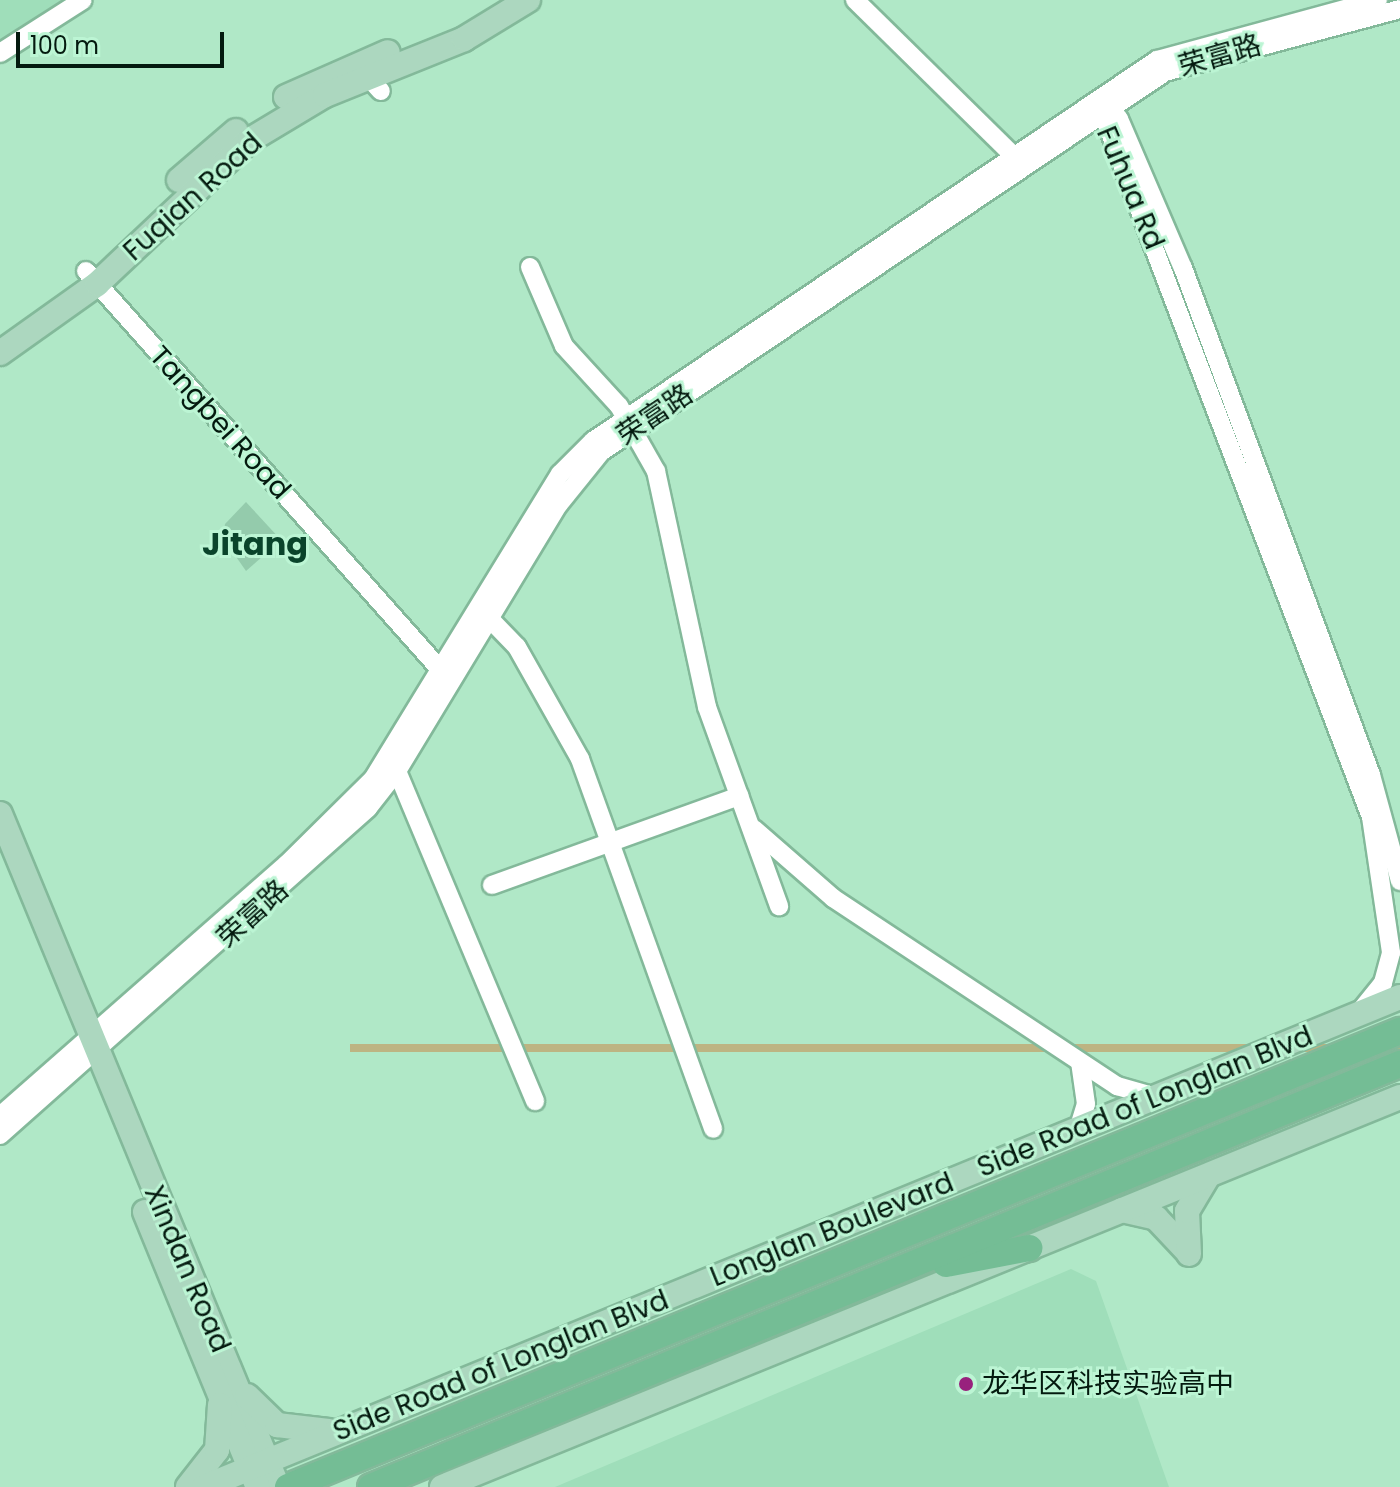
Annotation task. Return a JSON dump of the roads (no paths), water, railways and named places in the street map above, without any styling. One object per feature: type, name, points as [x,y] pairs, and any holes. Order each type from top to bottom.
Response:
[{"type":"highway","name":"Longlan Boulevard","points":[[288,1487],[1400,1031]]},
{"type":"highway","points":[[371,1487],[1400,1064]]},
{"type":"highway","points":[[891,1274],[1029,1248]]},
{"type":"main road","name":"Fuqian Road","points":[[0,353],[250,140],[368,77],[429,36],[498,0]]},
{"type":"main road","name":"Fuqian Road","points":[[368,77],[464,39],[528,0]]},
{"type":"main road","name":"Fuqian Road","points":[[0,334],[91,278]]},
{"type":"main road","name":"Xindan Road","points":[[0,814],[86,1051]]},
{"type":"main road","name":"Xindan Road","points":[[0,858],[86,1051],[259,1472],[278,1487]]},
{"type":"main road","name":"Side Road of Longlan Blvd","points":[[204,1487],[259,1472],[351,1427],[1400,997]]},
{"type":"main road","points":[[442,1487],[1400,1097]]},
{"type":"main road","points":[[1121,1210],[1156,1218],[1189,1254],[1187,1211],[1209,1175]]},
{"type":"main road","points":[[223,1379],[277,1425],[306,1432],[351,1427]]},
{"type":"main road","points":[[188,1487],[217,1450],[223,1379]]},
{"type":"street","points":[[0,53],[83,0]]},
{"type":"street","points":[[855,0],[1014,156]]},
{"type":"street","name":"荣富路","points":[[86,1051],[356,798],[489,618],[574,481],[630,424],[1103,107],[1178,50],[1378,0]]},
{"type":"street","name":"荣富路","points":[[86,1051],[305,867],[397,771],[446,676],[560,474],[1014,156],[1184,63],[1400,9]]},
{"type":"street","name":"Fuhua Rd","points":[[1103,107],[1157,202],[1371,775],[1400,881]]},
{"type":"street","name":"Fuhua Rd","points":[[1103,107],[1371,817],[1391,953],[1375,997],[1351,1018]]},
{"type":"street","points":[[530,267],[564,346],[630,424],[662,487],[707,707],[779,906]]},
{"type":"street","name":"Tangbei Road","points":[[91,278],[446,676]]},
{"type":"street","points":[[489,618],[517,647],[573,743],[713,1129]]},
{"type":"street","points":[[397,771],[535,1101]]},
{"type":"street","points":[[492,885],[739,796]]},
{"type":"street","points":[[749,825],[833,898],[1117,1086],[1158,1097]]},
{"type":"street","points":[[0,1116],[86,1051]]},
{"type":"street","points":[[0,1135],[86,1051]]},
{"type":"street","points":[[1078,1130],[1086,1104],[1080,1062]]},
{"type":"street","points":[[1357,1114],[1400,1108]]},
{"type":"place","name":"龙华区科技实验高中","points":[[966,1384]]},
{"type":"district","name":"Jitang","points":[[255,544]]}]
